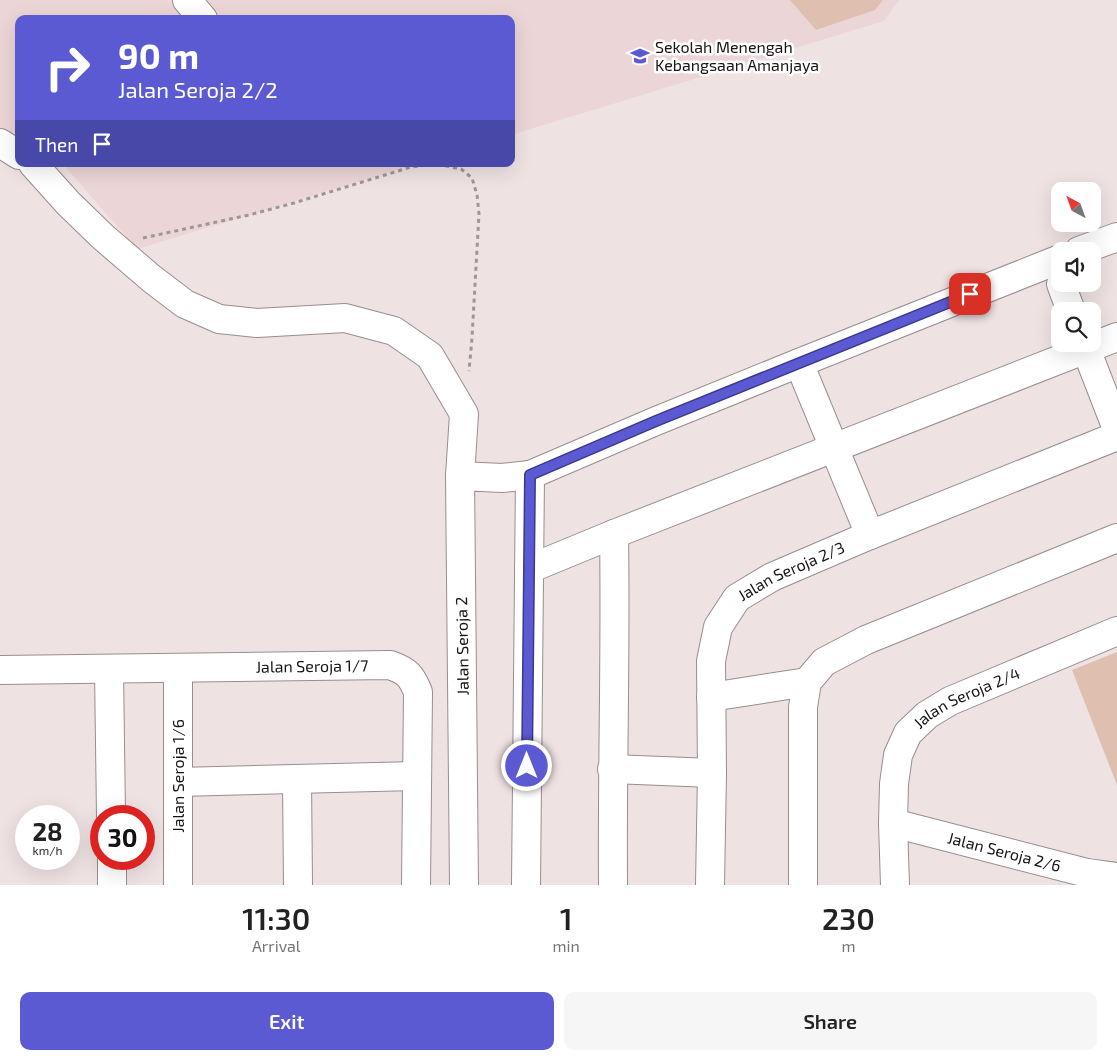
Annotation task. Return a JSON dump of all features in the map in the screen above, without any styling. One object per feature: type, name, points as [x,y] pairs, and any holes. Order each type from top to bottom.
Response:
[{"type":"street","points":[[188,0],[200,15]]},
{"type":"street","points":[[0,143],[15,152]]},
{"type":"street","name":"Jalan Seroja 2","points":[[35,167],[102,236],[152,279],[185,304],[219,319],[257,323],[345,318],[394,331],[430,356],[464,414],[460,476],[464,885]]},
{"type":"street","points":[[1101,243],[1117,237]]},
{"type":"street","points":[[460,476],[502,478],[530,475],[799,363],[1051,273]]},
{"type":"street","points":[[1101,342],[1117,338]]},
{"type":"street","points":[[529,569],[1073,352]]},
{"type":"street","points":[[1087,352],[1117,429]]},
{"type":"street","points":[[799,363],[870,535]]},
{"type":"street","name":"Jalan Seroja 2/3","points":[[710,885],[711,661],[718,628],[737,598],[772,577],[870,535],[1117,436]]},
{"type":"street","points":[[526,885],[530,475]]},
{"type":"street","points":[[613,885],[614,534]]},
{"type":"street","points":[[803,885],[803,707],[807,682],[824,662],[866,640],[1117,538]]},
{"type":"street","name":"Jalan Seroja 2/4","points":[[895,885],[894,784],[898,755],[908,733],[927,715],[950,701],[1117,631]]},
{"type":"street","name":"Jalan Seroja 1/7","points":[[0,670],[390,665],[404,670],[413,680],[418,692],[416,885]]},
{"type":"street","name":"Jalan Seroja 1/6","points":[[178,668],[178,885]]},
{"type":"street","points":[[109,670],[111,805]]},
{"type":"street","points":[[711,697],[807,682]]},
{"type":"street","points":[[612,769],[712,773]]},
{"type":"street","points":[[178,782],[416,776]]},
{"type":"street","points":[[297,779],[298,885]]},
{"type":"street","name":"Jalan Seroja 2/6","points":[[893,823],[1087,873],[1117,877]]},
{"type":"street","points":[[112,870],[112,885]]},
{"type":"path","points":[[141,239],[285,206],[411,167]]},
{"type":"path","points":[[448,167],[461,170],[472,178],[477,195],[479,214],[473,329],[468,376]]},
{"type":"shaded area","name":"Sekolah Menengah Kebangsaan Amanjaya","points":[[0,0],[899,0],[884,21],[515,134],[515,15],[15,15],[15,132],[0,145]]},
{"type":"shaded area","points":[[790,0],[883,0],[875,10],[816,30]]},
{"type":"shaded area","points":[[66,167],[407,167],[137,249]]},
{"type":"shaded area","points":[[1117,652],[1117,785],[1072,670]]},
{"type":"place","name":"Sekolah Menengah Kebangsaan Amanjaya","points":[[640,56]]},
{"type":"route","points":[[527,766],[530,475],[656,421],[970,294]]}]
